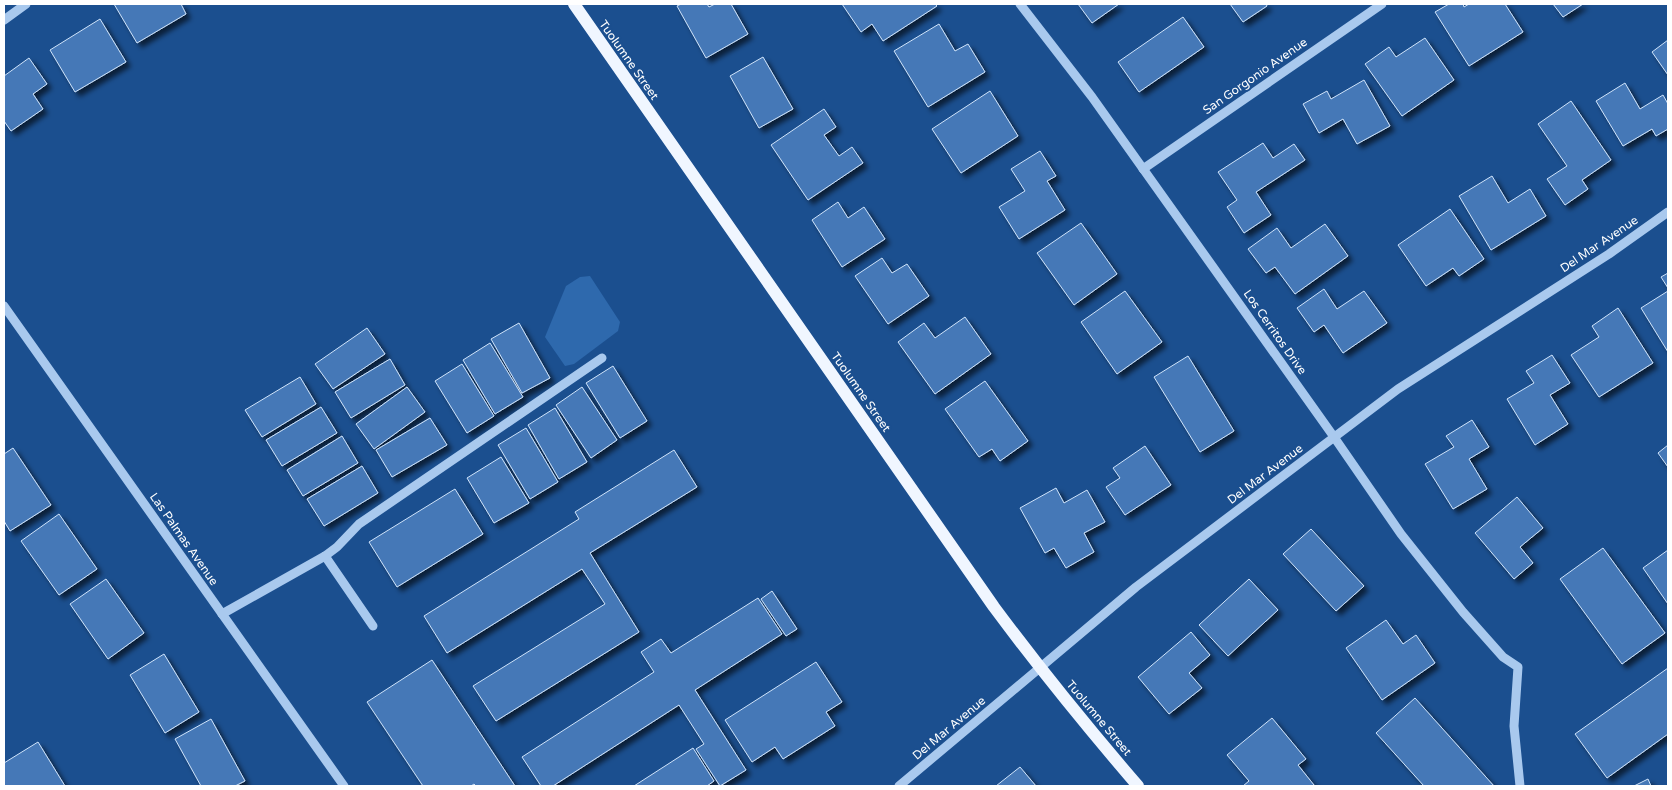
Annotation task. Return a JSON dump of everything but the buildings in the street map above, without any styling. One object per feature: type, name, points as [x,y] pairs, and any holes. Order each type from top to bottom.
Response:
[{"type":"main road","name":"Tuolumne Street","points":[[574,4],[994,606],[1040,669],[1084,724],[1138,786]]},
{"type":"street","points":[[4,20],[26,4]]},
{"type":"street","name":"Los Cerritos Drive","points":[[1020,4],[1092,97],[1401,534],[1463,612],[1504,657],[1518,667],[1514,726],[1520,786]]},
{"type":"street","name":"San Gorgonio Avenue","points":[[1143,169],[1382,4]]},
{"type":"street","name":"Del Mar Avenue","points":[[899,786],[1040,669],[1136,586],[1398,389],[1609,254],[1668,212]]},
{"type":"street","name":"Las Palmas Avenue","points":[[4,306],[344,786]]},
{"type":"street","points":[[222,614],[325,556],[337,547],[359,524],[602,358]]},
{"type":"street","points":[[325,556],[373,626]]},
{"type":"shaded area","points":[[590,276],[620,322],[618,331],[574,364],[565,366],[545,337],[566,286],[580,277]]}]
